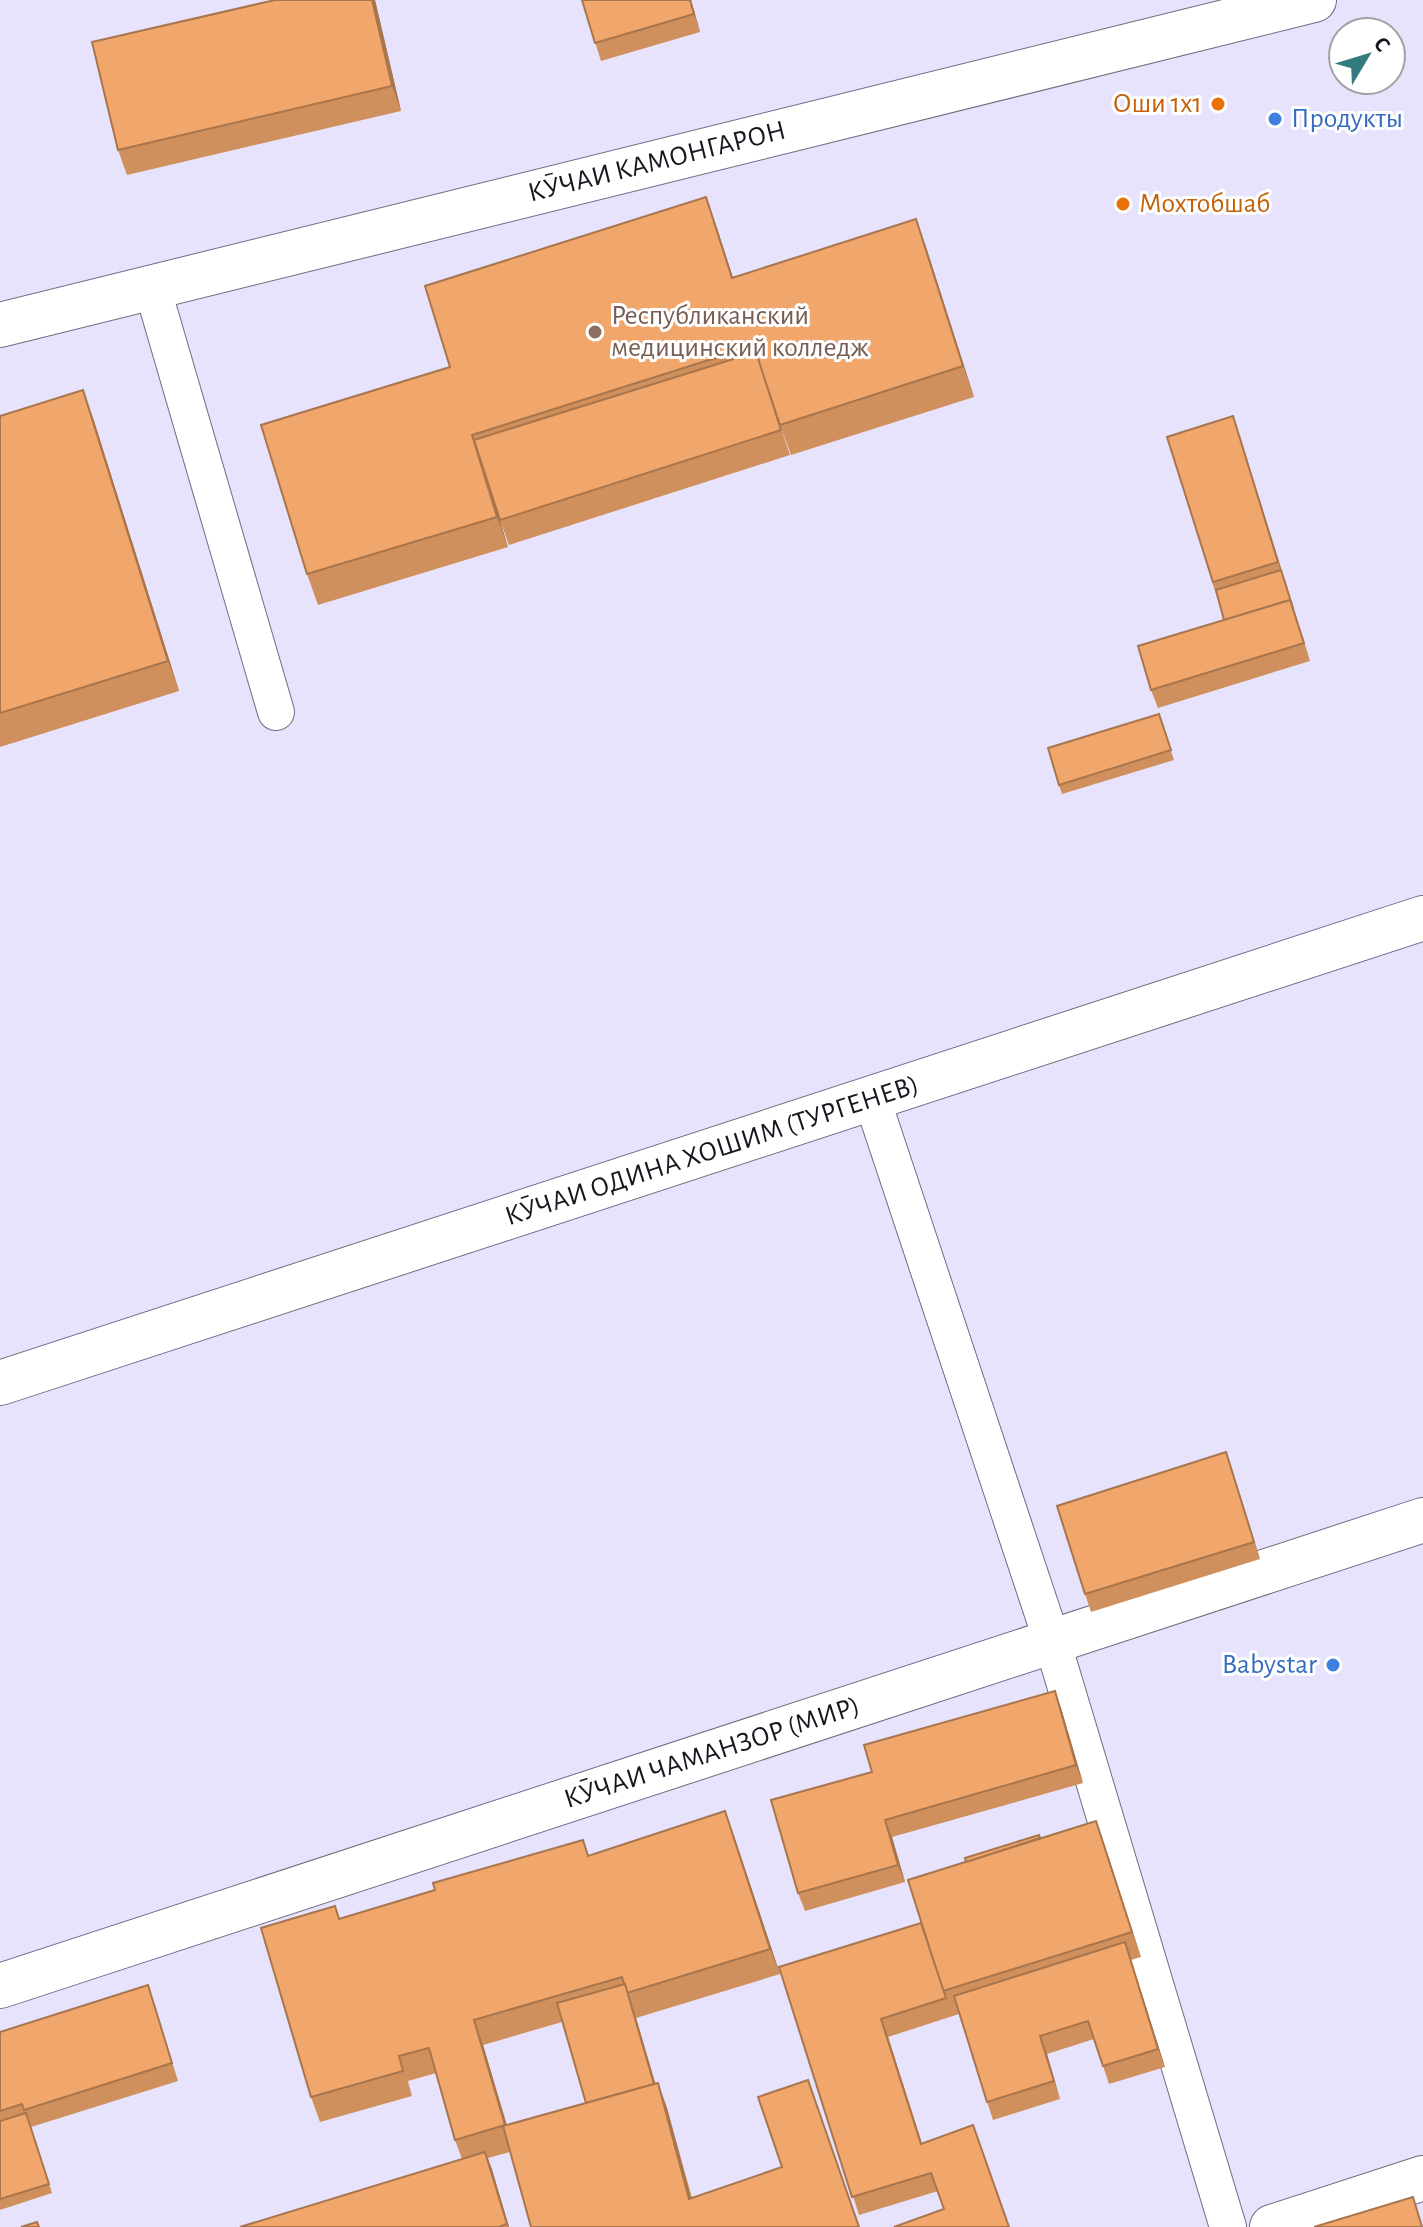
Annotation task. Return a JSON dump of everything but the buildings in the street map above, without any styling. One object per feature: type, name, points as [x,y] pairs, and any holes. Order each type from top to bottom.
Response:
[{"type":"street","name":"КӮЧАИ КАМОНГАРОН","points":[[0,325],[1314,0]]},
{"type":"street","name":"КӮЧАИ ОДИНА ХОШИМ (ТУРГЕНЕВ)","points":[[0,1383],[1423,918]]},
{"type":"street","name":"КӮЧАИ ЧАМАНЗОР (МИР)","points":[[0,1986],[1423,1520]]},
{"type":"street","points":[[1272,2227],[1423,2178]]},
{"type":"lane","points":[[152,287],[276,712]]},
{"type":"lane","points":[[872,1099],[1052,1641],[1228,2227]]},
{"type":"place","name":"Оши 1x1","points":[[1218,104]]},
{"type":"place","name":"Продукты","points":[[1275,119]]},
{"type":"place","name":"Мохтобшаб","points":[[1123,204]]},
{"type":"place","name":"Республиканский медицинский колледж","points":[[595,332]]},
{"type":"place","name":"Babystar","points":[[1333,1665]]}]
